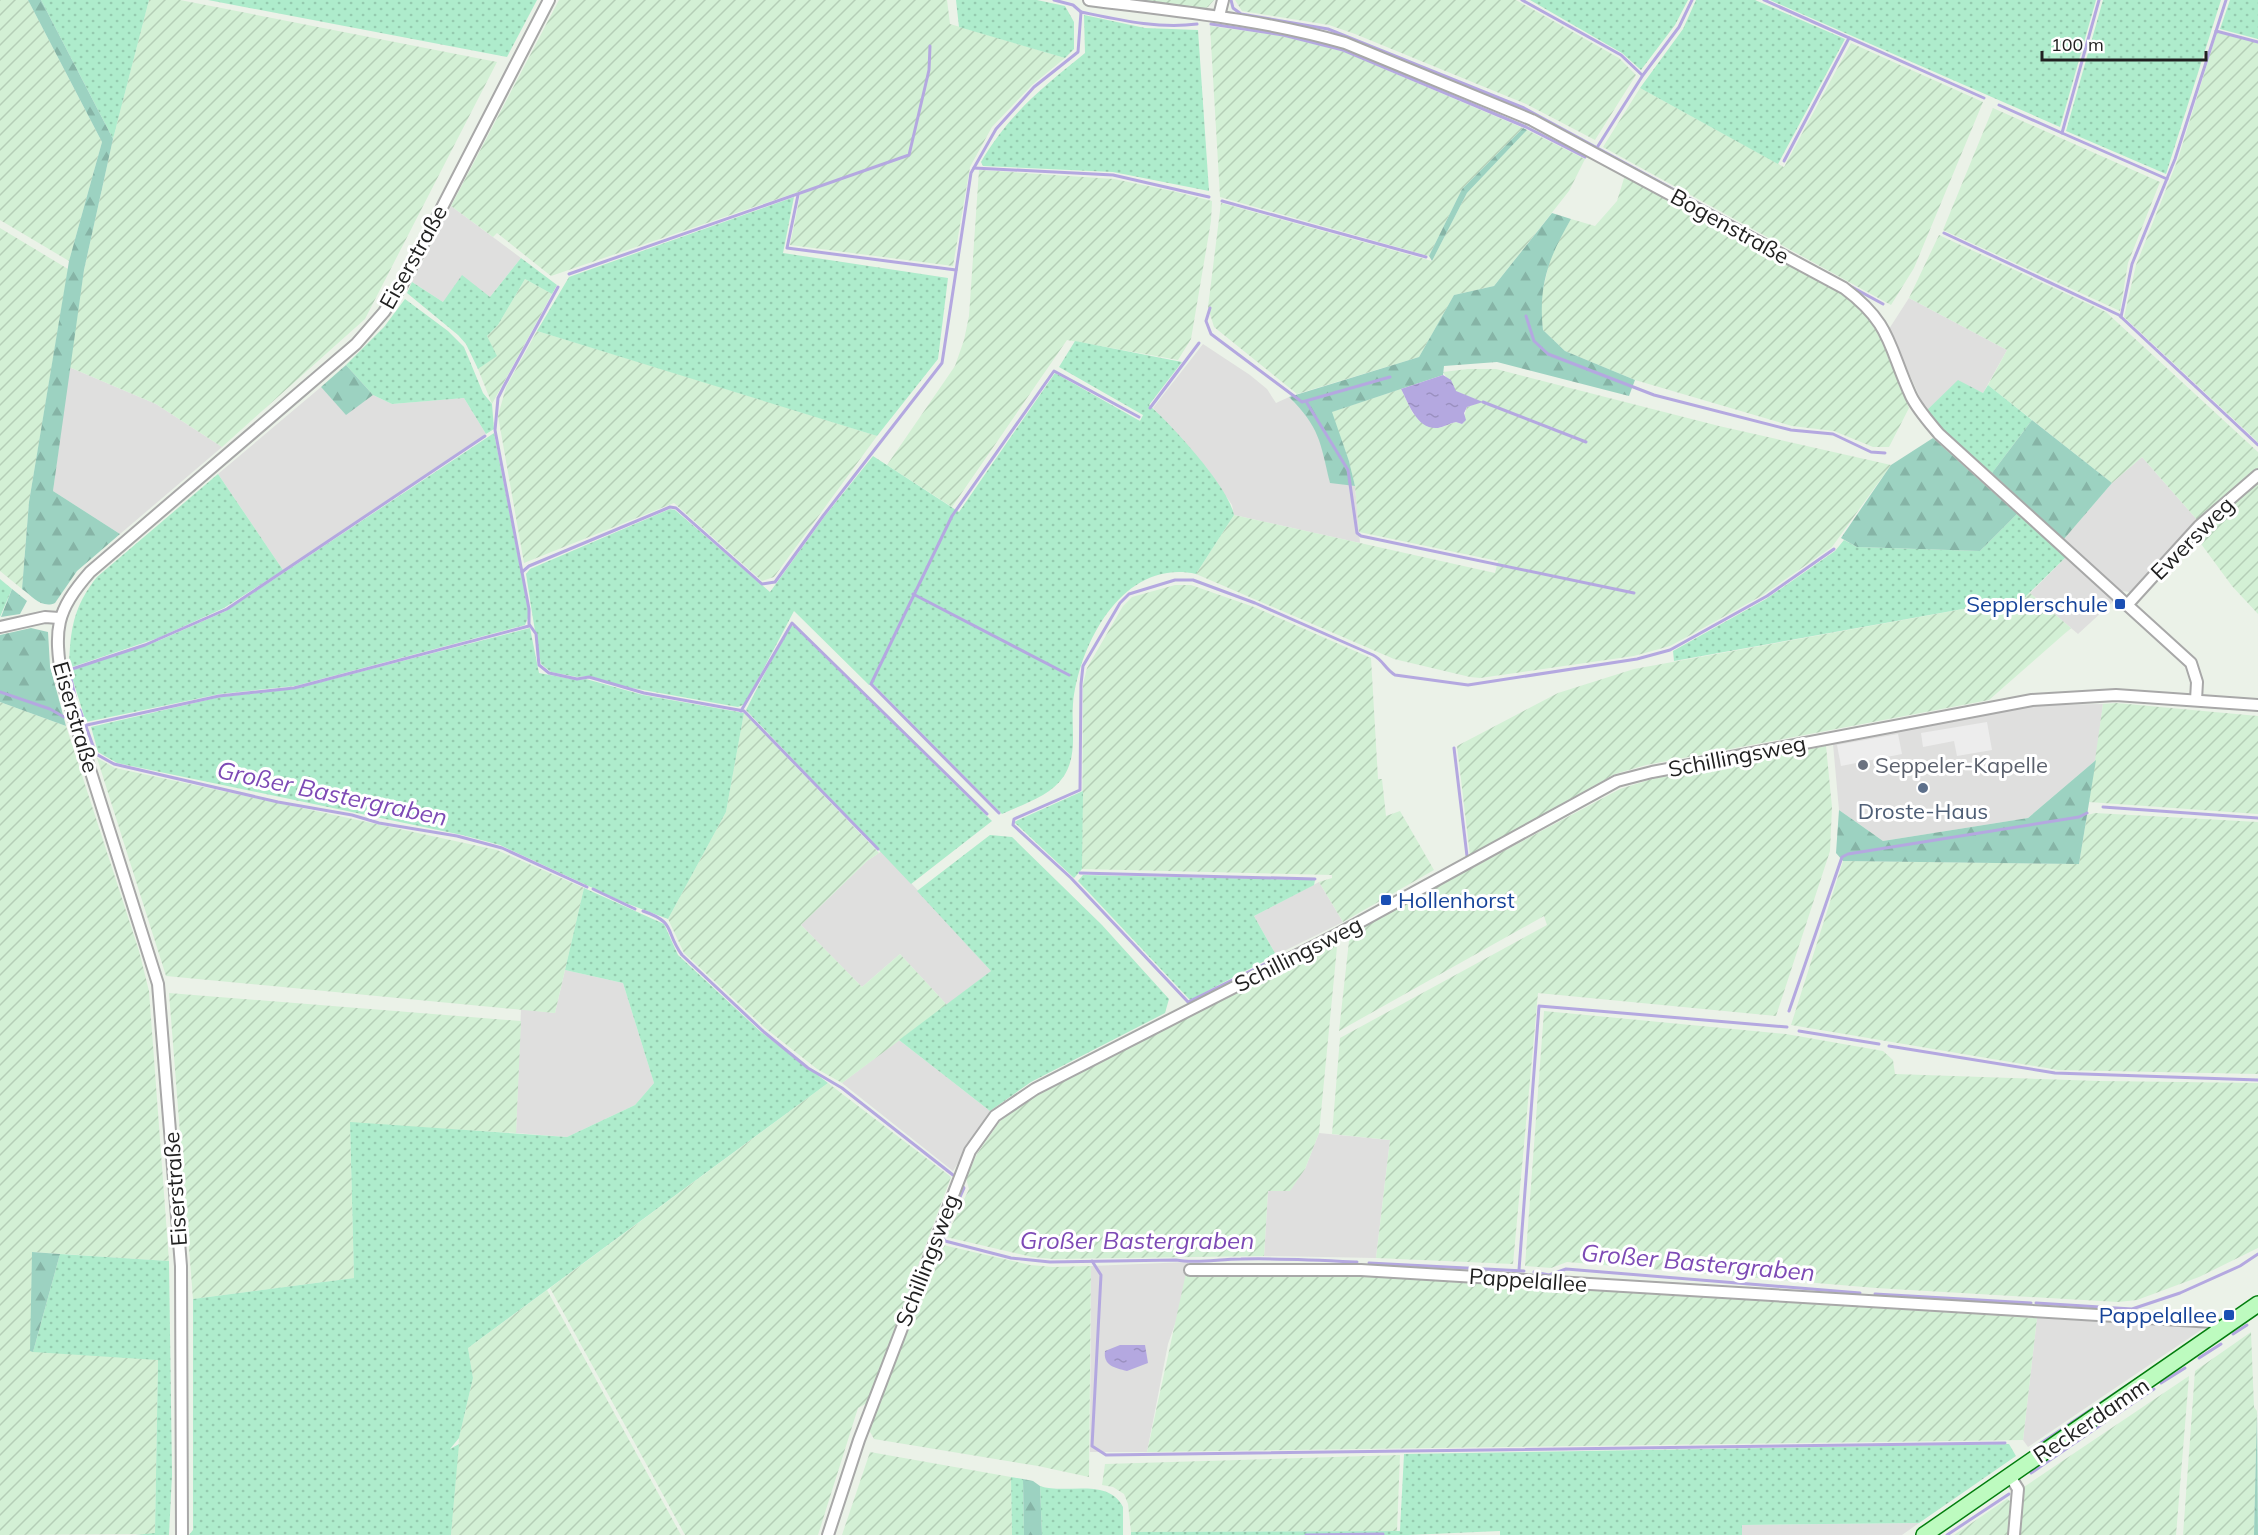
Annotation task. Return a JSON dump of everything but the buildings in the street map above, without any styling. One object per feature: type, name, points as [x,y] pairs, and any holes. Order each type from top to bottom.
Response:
[{"type":"street","name":"Eiserstraße","points":[[182,1535],[181,1266],[158,984],[62,681],[57,648],[59,618],[70,594],[90,572],[356,344],[384,312],[402,285],[549,0]]},
{"type":"street","name":"Bogenstraße","points":[[1089,0],[1219,16],[1313,33],[1345,43],[1532,120],[1844,288],[1866,304],[1879,321],[1912,397],[1939,434],[2191,663],[2197,682],[2196,700]]},
{"type":"street","points":[[1219,16],[1223,0]]},
{"type":"street","name":"Ewersweg","points":[[2128,604],[2199,526],[2258,475]]},
{"type":"street","points":[[0,627],[45,617],[59,618]]},
{"type":"street","name":"Schillingsweg","points":[[828,1535],[863,1429],[970,1151],[995,1116],[1035,1089],[1338,934],[1617,781],[1652,772],[2032,700],[2116,695],[2258,705]]},
{"type":"street","name":"Pappelallee","points":[[1190,1270],[1377,1270],[2213,1322],[2220,1332]]},
{"type":"street","name":"Reckerdamm","points":[[1924,1535],[2258,1304]]},
{"type":"street","points":[[2010,1476],[2019,1489],[2014,1535]]},
{"type":"shaded area","points":[[451,206],[521,258],[490,297],[443,302],[412,282]]},
{"type":"shaded area","points":[[1909,298],[2007,350],[1983,393],[1958,381],[1926,411],[1889,329]]},
{"type":"shaded area","points":[[1203,344],[1250,375],[1267,389],[1276,403],[1289,397],[1310,419],[1319,433],[1330,482],[1355,486],[1360,543],[1234,515],[1232,505],[1206,467],[1153,408]]},
{"type":"shaded area","points":[[69,367],[156,404],[222,447],[120,534],[53,491]]},
{"type":"shaded area","points":[[321,387],[346,414],[373,395],[392,404],[464,398],[486,434],[283,570],[218,474]]},
{"type":"shaded area","points":[[2142,457],[2199,522],[2130,592],[2121,591],[2064,539],[2112,483]]},
{"type":"shaded area","points":[[2066,557],[2115,600],[2078,634],[2030,593]]},
{"type":"shaded area","points":[[2103,704],[2096,760],[2028,818],[1883,841],[1839,810],[1833,744],[2034,705]]},
{"type":"shaded area","points":[[1987,722],[1992,750],[1957,756],[1954,741],[1923,747],[1921,733]]},
{"type":"shaded area","points":[[1898,734],[1902,754],[1841,766],[1837,745]]},
{"type":"shaded area","points":[[882,851],[991,971],[947,1005],[900,954],[862,987],[801,925],[867,861]]},
{"type":"shaded area","points":[[1319,882],[1343,922],[1276,955],[1254,916]]},
{"type":"shaded area","points":[[565,970],[623,983],[654,1083],[635,1105],[567,1137],[516,1133],[521,1009],[555,1013]]},
{"type":"shaded area","points":[[899,1040],[990,1111],[953,1171],[842,1083]]},
{"type":"shaded area","points":[[1319,1133],[1390,1140],[1376,1258],[1264,1256],[1268,1191],[1305,1169]]},
{"type":"shaded area","points":[[1188,1262],[1180,1310],[1168,1344],[1147,1452],[1090,1452],[1091,1266]]},
{"type":"shaded area","points":[[2037,1318],[2204,1328],[2028,1447],[2023,1440]]},
{"type":"shaded area","points":[[1919,1523],[1902,1535],[1742,1535],[1742,1525]]},
{"type":"green space","points":[[0,0],[28,0],[102,142],[69,261],[0,220]]},
{"type":"green space","points":[[28,0],[41,0],[113,139],[84,270],[53,491],[120,534],[77,571],[55,603],[50,604],[37,601],[22,589],[29,502],[69,261],[102,142]]},
{"type":"green space","points":[[41,0],[149,0],[113,139]]},
{"type":"green space","points":[[149,0],[180,0],[497,62],[365,319],[222,447],[156,404],[69,367],[84,270],[113,139]]},
{"type":"green space","points":[[208,0],[537,0],[507,57]]},
{"type":"green space","points":[[559,0],[947,0],[950,24],[1065,58],[1032,85],[992,127],[970,167],[953,266],[790,245],[801,191],[551,276],[497,233],[493,237],[451,206]]},
{"type":"green space","points":[[956,0],[1037,0],[1065,6],[1074,22],[1074,49],[1065,58],[959,27]]},
{"type":"green space","points":[[1133,0],[1214,0],[1208,7],[1201,10]]},
{"type":"green space","points":[[1235,0],[1516,0],[1619,58],[1636,75],[1595,140],[1526,104],[1355,34],[1329,25],[1242,11]]},
{"type":"green space","points":[[1530,0],[1688,0],[1675,25],[1641,70],[1622,53]]},
{"type":"green space","points":[[1696,0],[1755,0],[1845,39],[1778,164],[1640,88],[1683,29]]},
{"type":"green space","points":[[1770,0],[2096,0],[2060,127]]},
{"type":"green space","points":[[2103,0],[2221,0],[2166,174],[2066,131]]},
{"type":"green space","points":[[2230,0],[2258,0],[2258,39],[2220,29]]},
{"type":"green space","points":[[1084,15],[1145,28],[1198,30],[1209,191],[1113,172],[983,166],[981,162],[1015,116],[1041,90],[1085,53]]},
{"type":"green space","points":[[1210,26],[1282,36],[1342,51],[1523,128],[1462,189],[1429,256],[1220,197]]},
{"type":"green space","points":[[2217,32],[2258,43],[2258,442],[2124,317],[2136,265],[2178,159]]},
{"type":"green space","points":[[1851,43],[1983,102],[1914,268],[1891,305],[1603,147],[1640,88],[1784,167]]},
{"type":"green space","points":[[1993,108],[2160,182],[2128,263],[2120,311],[1943,230]]},
{"type":"green space","points":[[1523,128],[1527,130],[1467,193],[1432,261],[1429,256],[1462,189]]},
{"type":"green space","points":[[1527,130],[1585,159],[1569,191],[1494,286],[1454,295],[1419,357],[1297,394],[1214,327],[1208,307],[1221,203],[1432,261],[1467,193]]},
{"type":"green space","points":[[979,170],[1114,179],[1172,191],[1212,201],[1211,221],[1191,339],[1178,360],[1067,340],[952,507],[887,465],[955,366],[964,340],[969,316]]},
{"type":"green space","points":[[1625,175],[1840,291],[1862,308],[1880,337],[1909,408],[1889,447],[1873,447],[1834,431],[1792,426],[1635,380],[1565,351],[1543,330],[1540,302],[1552,251],[1571,219],[1595,226],[1617,201]]},
{"type":"green space","points":[[794,197],[783,253],[948,278],[938,359],[877,436],[537,331],[569,277]]},
{"type":"green space","points":[[1552,213],[1571,219],[1547,272],[1542,299],[1543,330],[1565,351],[1635,380],[1629,396],[1497,362],[1444,366],[1443,375],[1332,412],[1355,486],[1330,483],[1324,456],[1313,427],[1289,397],[1419,357],[1454,295],[1494,286]]},
{"type":"green space","points":[[0,228],[68,269],[29,502],[22,589],[0,571]]},
{"type":"green space","points":[[1939,235],[2106,312],[2258,452],[2258,468],[2199,522],[2142,457],[2112,483],[1988,385],[2007,350],[1909,298]]},
{"type":"green space","points":[[521,258],[557,285],[552,294],[525,279],[498,325],[487,336],[497,356],[478,369],[466,344],[458,335],[407,293],[412,282],[443,302],[462,275],[490,297]]},
{"type":"green space","points":[[525,279],[552,294],[492,404],[478,369],[496,356],[487,336],[498,325]]},
{"type":"green space","points":[[405,299],[448,331],[464,347],[483,393],[492,404],[494,429],[486,434],[464,398],[392,404],[373,395],[346,365],[384,327]]},
{"type":"green space","points":[[537,331],[877,436],[774,577],[762,581],[674,503],[524,563],[498,416],[506,387]]},
{"type":"green space","points":[[1075,341],[1182,362],[1149,405],[1185,441],[1211,473],[1230,503],[1234,515],[1196,574],[1170,573],[1147,579],[1127,592],[1109,611],[1095,632],[1084,656],[1077,681],[1073,704],[1072,750],[1068,768],[1058,783],[1044,794],[1002,814],[874,685],[869,685],[794,611],[745,704],[738,707],[621,686],[590,676],[577,677],[551,672],[541,664],[526,574],[530,569],[670,509],[675,510],[770,592],[825,516],[873,456],[959,512],[1055,373],[1140,421],[1143,415],[1059,367]]},
{"type":"green space","points":[[346,365],[373,395],[346,415],[321,387]]},
{"type":"green space","points":[[1496,369],[1719,426],[1891,465],[1832,547],[1763,595],[1696,632],[1670,646],[1634,656],[1480,678],[1470,677],[1394,659],[1196,574],[1234,515],[1495,573],[1498,561],[1359,532],[1355,486],[1349,461],[1331,412],[1401,389],[1413,414],[1439,428],[1456,422],[1462,424],[1467,407],[1481,402],[1455,391],[1443,372]]},
{"type":"green space","points":[[1958,380],[1983,393],[1988,385],[2032,420],[1992,473],[1942,429],[1926,411]]},
{"type":"green space","points":[[2032,420],[2112,483],[2064,539],[1992,473]]},
{"type":"green space","points":[[494,433],[528,608],[525,625],[295,686],[220,694],[86,722],[70,671],[158,641],[226,611]]},
{"type":"green space","points":[[1933,438],[2017,514],[1980,551],[1857,547],[1841,538],[1891,465]]},
{"type":"green space","points":[[218,474],[283,570],[224,608],[158,638],[69,668],[74,619],[97,577]]},
{"type":"green space","points":[[2258,481],[2258,614],[2232,586],[2196,537],[2223,509]]},
{"type":"green space","points":[[2017,514],[2066,557],[2024,598],[1674,661],[1673,651],[1766,599],[1835,551],[1844,540],[1857,547],[1980,551]]},
{"type":"green space","points":[[0,579],[12,589],[0,617]]},
{"type":"green space","points":[[1175,585],[1191,585],[1254,607],[1371,658],[1378,779],[1382,779],[1386,816],[1400,811],[1434,870],[1343,922],[1319,882],[1332,878],[1332,875],[1082,869],[1083,684],[1087,668],[1123,606],[1132,597]]},
{"type":"green space","points":[[12,589],[27,601],[20,614],[1,617]]},
{"type":"green space","points":[[2030,593],[2071,628],[1989,700],[1646,765],[1615,774],[1470,855],[1457,746],[1558,693],[1634,669],[2024,598]]},
{"type":"green space","points":[[789,626],[794,626],[992,821],[911,884],[746,710]]},
{"type":"green space","points":[[31,628],[48,632],[50,666],[66,726],[0,702],[0,635]]},
{"type":"green space","points":[[530,628],[539,673],[577,680],[586,679],[643,695],[744,713],[726,812],[668,919],[623,902],[500,845],[462,835],[117,763],[98,752],[91,727],[220,697],[294,689]]},
{"type":"green space","points":[[0,702],[66,726],[139,951],[149,991],[169,1261],[32,1252],[31,1351],[158,1359],[155,1534],[0,1535]]},
{"type":"green space","points":[[2116,703],[2258,716],[2258,814],[2089,802],[2103,704]]},
{"type":"green space","points":[[744,713],[879,853],[867,861],[801,925],[862,987],[900,954],[947,1005],[842,1083],[817,1069],[765,1028],[684,953],[668,919],[726,812]]},
{"type":"green space","points":[[1826,746],[1832,807],[1830,851],[1776,1016],[1538,993],[1513,1264],[1376,1258],[1390,1140],[1332,1134],[1340,1038],[1547,925],[1544,916],[1339,1031],[1349,941],[1356,930],[1620,789],[1652,779]]},
{"type":"green space","points":[[97,758],[115,768],[497,850],[584,888],[555,1013],[166,976]]},
{"type":"green space","points":[[2096,760],[2079,864],[1843,861],[1836,853],[1839,810],[1883,841],[2028,818]]},
{"type":"green space","points":[[1083,791],[1082,869],[1074,878],[1014,822]]},
{"type":"green space","points":[[2095,813],[2258,822],[2258,1074],[2058,1070],[1791,1025],[1843,861],[2079,864],[2087,815]]},
{"type":"green space","points":[[990,835],[1012,837],[1102,925],[1169,999],[1165,1013],[1031,1082],[990,1111],[899,1040],[991,971],[917,891]]},
{"type":"green space","points":[[1083,875],[1315,880],[1314,885],[1254,916],[1276,955],[1190,1000],[1078,881]]},
{"type":"green space","points":[[584,888],[664,924],[678,955],[761,1032],[828,1083],[468,1348],[473,1378],[459,1438],[450,1449],[459,1444],[451,1535],[189,1535],[193,1530],[193,1299],[354,1278],[350,1122],[567,1137],[635,1105],[654,1083],[623,983],[565,970]]},
{"type":"green space","points":[[1330,944],[1337,947],[1319,1133],[1305,1169],[1290,1191],[1268,1191],[1264,1256],[1053,1259],[1032,1257],[946,1237],[969,1189],[966,1178],[977,1154],[1000,1121],[1012,1110],[1037,1093]]},
{"type":"green space","points":[[169,993],[521,1021],[516,1133],[350,1123],[354,1278],[193,1299]]},
{"type":"green space","points":[[1544,1011],[1786,1034],[1883,1051],[1893,1060],[1895,1074],[2100,1081],[2258,1083],[2258,1248],[2199,1277],[2137,1300],[2118,1302],[1876,1288],[1567,1262],[1551,1268],[1525,1266]]},
{"type":"green space","points":[[828,1083],[951,1177],[867,1403],[858,1408],[818,1535],[685,1535],[550,1288]]},
{"type":"green space","points":[[938,1240],[943,1245],[1030,1265],[1091,1266],[1089,1477],[1038,1466],[874,1439],[869,1430]]},
{"type":"green space","points":[[32,1252],[60,1254],[33,1352],[30,1351]]},
{"type":"green space","points":[[60,1254],[169,1261],[172,1475],[169,1535],[135,1535],[155,1533],[158,1360],[33,1352]]},
{"type":"green space","points":[[1186,1273],[1312,1273],[2037,1318],[2023,1440],[1147,1452]]},
{"type":"green space","points":[[547,1290],[681,1535],[451,1535],[459,1438],[473,1378],[468,1348]]},
{"type":"green space","points":[[2251,1332],[2254,1407],[2257,1411],[2254,1535],[2183,1535],[2195,1371]]},
{"type":"green space","points":[[2189,1376],[2176,1535],[2019,1535],[2024,1487]]},
{"type":"green space","points":[[2257,1411],[2258,1535],[2254,1535]]},
{"type":"green space","points":[[2009,1444],[2016,1456],[1919,1523],[1742,1525],[1742,1535],[1500,1535],[1500,1531],[1408,1535],[1131,1535],[1131,1532],[1400,1531],[1404,1454]]},
{"type":"green space","points":[[870,1452],[1011,1477],[1012,1535],[842,1535]]},
{"type":"green space","points":[[1400,1455],[1397,1531],[1131,1532],[1128,1504],[1124,1494],[1113,1487],[1102,1485],[1105,1464]]},
{"type":"green space","points":[[1011,1477],[1023,1479],[1024,1535],[1012,1535]]},
{"type":"green space","points":[[1023,1479],[1033,1481],[1040,1486],[1042,1535],[1024,1535]]},
{"type":"green space","points":[[1040,1486],[1107,1492],[1123,1507],[1123,1535],[1042,1535]]},
{"type":"green space","points":[[2007,1499],[2013,1503],[2010,1535],[1954,1535]]},
{"type":"water","points":[[1443,375],[1451,380],[1456,391],[1483,402],[1467,407],[1464,413],[1466,420],[1462,424],[1456,422],[1431,428],[1424,425],[1415,415],[1401,389]]},
{"type":"water","points":[[1120,1345],[1145,1345],[1148,1363],[1127,1371],[1110,1365],[1106,1360],[1105,1351]]},
{"type":"waterway","points":[[1054,0],[1073,5],[1081,12]]},
{"type":"waterway","points":[[1231,0],[1233,8],[1241,14],[1328,29],[1524,108],[1883,304]]},
{"type":"waterway","points":[[1522,0],[1621,55],[1642,75]]},
{"type":"waterway","points":[[1598,146],[1643,75],[1679,27],[1692,0]]},
{"type":"waterway","points":[[1764,0],[1984,98]]},
{"type":"waterway","points":[[2099,0],[2062,133],[2167,179]]},
{"type":"waterway","points":[[2121,317],[2132,264],[2175,159],[2226,0]]},
{"type":"waterway","points":[[522,572],[529,566],[670,507],[676,508],[762,584],[775,582],[823,516],[942,363],[971,173],[996,129],[1034,87],[1078,52],[1081,12],[1153,25],[1197,24]]},
{"type":"waterway","points":[[1211,24],[1283,35],[1343,50],[1526,127],[1585,157]]},
{"type":"waterway","points":[[2216,31],[2258,42]]},
{"type":"waterway","points":[[1784,161],[1849,38]]},
{"type":"waterway","points":[[569,274],[909,155],[929,70],[930,46]]},
{"type":"waterway","points":[[1999,105],[2062,133]]},
{"type":"waterway","points":[[974,168],[1113,175],[1209,197]]},
{"type":"waterway","points":[[798,195],[787,248],[956,270]]},
{"type":"waterway","points":[[1222,201],[1426,257]]},
{"type":"waterway","points":[[1944,233],[2119,315],[2258,445]]},
{"type":"waterway","points":[[558,287],[498,398],[495,430],[529,609],[529,624],[536,634],[539,665],[549,673],[577,679],[589,677],[644,693],[744,711],[878,849]]},
{"type":"waterway","points":[[1210,308],[1206,321],[1211,334],[1302,402],[1390,377]]},
{"type":"waterway","points":[[1526,316],[1534,341],[1548,354],[1654,395],[1791,430],[1833,434],[1871,452],[1885,453]]},
{"type":"waterway","points":[[1150,408],[1199,343]]},
{"type":"waterway","points":[[999,813],[871,684],[952,516],[1054,371],[1139,417]]},
{"type":"waterway","points":[[1483,402],[1586,442]]},
{"type":"waterway","points":[[1307,403],[1348,470],[1357,533],[1361,536],[1634,593]]},
{"type":"waterway","points":[[75,696],[69,670],[145,645],[227,609],[485,436]]},
{"type":"waterway","points":[[1277,958],[1188,1002],[1071,878],[1013,825],[1014,819],[1080,790],[1083,666],[1120,603],[1129,594],[1175,580],[1193,580],[1255,603],[1373,655],[1395,675],[1468,685],[1637,659],[1670,650],[1767,596],[1834,549]]},
{"type":"waterway","points":[[913,594],[1069,675]]},
{"type":"waterway","points":[[741,711],[792,623],[987,814]]},
{"type":"waterway","points":[[87,725],[219,696],[294,688],[529,626]]},
{"type":"waterway","name":"Großer Bastergraben","points":[[0,692],[50,709],[64,717]]},
{"type":"waterway","name":"Großer Bastergraben","points":[[80,710],[96,754],[114,764],[278,802],[457,836],[502,848],[587,887]]},
{"type":"waterway","points":[[1454,748],[1467,856]]},
{"type":"waterway","points":[[2103,807],[2258,818]]},
{"type":"waterway","points":[[1789,1011],[1842,857],[1848,854],[2079,817],[2087,813]]},
{"type":"waterway","points":[[1080,873],[1315,879]]},
{"type":"waterway","name":"Großer Bastergraben","points":[[593,889],[635,909]]},
{"type":"waterway","name":"Großer Bastergraben","points":[[643,911],[661,919],[682,955],[764,1032],[808,1068],[842,1088],[953,1175]]},
{"type":"waterway","points":[[1519,1270],[1539,1006],[1787,1027]]},
{"type":"waterway","points":[[1799,1031],[1879,1044]]},
{"type":"waterway","points":[[1889,1046],[2055,1073],[2258,1080]]},
{"type":"waterway","name":"Großer Bastergraben","points":[[945,1231],[964,1188],[962,1185]]},
{"type":"waterway","name":"Großer Bastergraben","points":[[942,1237],[945,1241],[1011,1258],[1050,1262],[1233,1259],[1357,1262]]},
{"type":"waterway","name":"Großer Bastergraben","points":[[2036,1303],[2132,1309],[2180,1293],[2240,1266],[2258,1254]]},
{"type":"waterway","points":[[1092,1261],[1101,1275],[1092,1446],[1106,1455],[2005,1443]]},
{"type":"waterway","name":"Großer Bastergraben","points":[[1369,1263],[1524,1271]]},
{"type":"waterway","name":"Großer Bastergraben","points":[[1534,1272],[1549,1275],[1566,1269],[1860,1293]]},
{"type":"waterway","name":"Großer Bastergraben","points":[[1875,1294],[2031,1303]]},
{"type":"waterway","points":[[2233,1334],[2247,1325]]},
{"type":"waterway","points":[[2199,1358],[2221,1344]]},
{"type":"waterway","points":[[2161,1383],[2185,1368]]},
{"type":"waterway","points":[[2032,1449],[2138,1378]]},
{"type":"waterway","points":[[2117,1414],[2154,1389]]},
{"type":"waterway","points":[[2031,1473],[2105,1422]]},
{"type":"waterway","points":[[1947,1535],[2009,1494]]},
{"type":"waterway","points":[[1306,1535],[1383,1534]]},
{"type":"place","name":"Sepplerschule","points":[[2120,604]]},
{"type":"place","name":"Seppeler-Kapelle","points":[[1863,765]]},
{"type":"place","name":"Droste-Haus","points":[[1923,788]]},
{"type":"place","name":"Hollenhorst","points":[[1386,900]]},
{"type":"place","name":"Pappelallee","points":[[2229,1315]]}]
